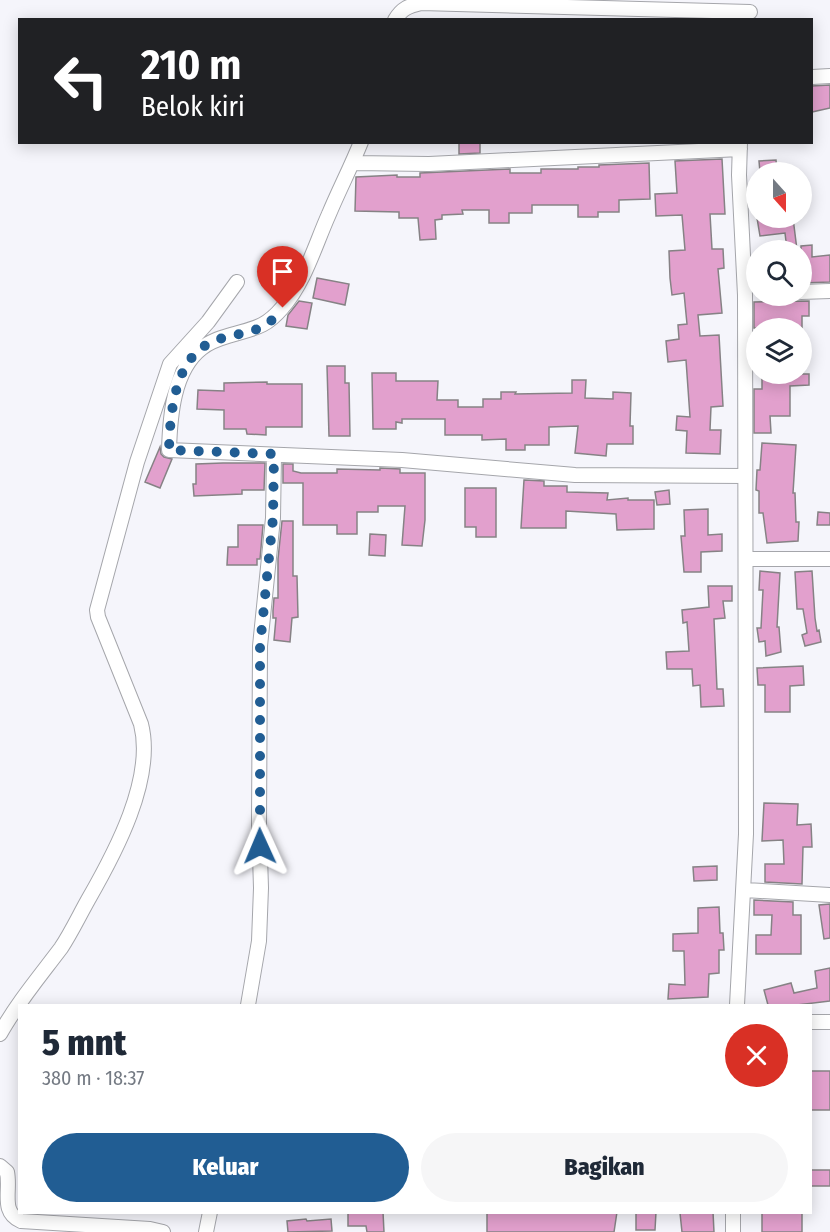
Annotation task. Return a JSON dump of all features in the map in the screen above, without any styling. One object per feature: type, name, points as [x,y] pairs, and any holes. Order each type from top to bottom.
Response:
[{"type":"street","points":[[396,10],[421,3],[750,10]]},
{"type":"street","points":[[813,77],[830,76]]},
{"type":"street","points":[[360,144],[298,285],[283,308],[264,326],[210,343],[190,360],[178,387],[170,423],[169,450],[402,460],[575,476],[745,476]]},
{"type":"street","points":[[353,163],[429,164],[740,146],[739,175],[746,251]]},
{"type":"street","points":[[19,1004],[68,937],[116,851],[127,824],[142,769],[145,738],[97,610],[137,462],[170,364],[208,322],[237,282]]},
{"type":"street","points":[[812,292],[830,291]]},
{"type":"street","points":[[737,1004],[744,890],[747,559],[745,476],[750,306]]},
{"type":"street","points":[[248,1004],[259,941],[261,888],[260,646],[273,518],[274,454]]},
{"type":"street","points":[[747,559],[830,559]]},
{"type":"street","points":[[744,890],[830,895]]},
{"type":"street","points":[[0,1034],[18,1005]]},
{"type":"street","points":[[812,1022],[830,1022]]},
{"type":"street","points":[[0,1166],[7,1172],[7,1208],[15,1219],[116,1226],[163,1232]]},
{"type":"street","points":[[206,1232],[210,1214]]},
{"type":"street","points":[[733,1214],[733,1232]]},
{"type":"building","points":[[830,85],[830,108],[813,112],[813,86]]},
{"type":"building","points":[[459,144],[480,144],[480,153],[459,154]]},
{"type":"building","points":[[722,159],[725,214],[710,214],[712,249],[723,249],[724,268],[718,269],[722,313],[698,315],[700,336],[719,335],[723,406],[711,407],[710,430],[721,430],[720,454],[686,453],[687,431],[676,430],[677,416],[690,417],[686,360],[668,362],[666,341],[679,339],[678,325],[687,324],[684,293],[672,295],[670,278],[669,251],[685,250],[682,215],[656,216],[655,194],[677,193],[675,161]]},
{"type":"building","points":[[776,160],[776,162],[759,162]]},
{"type":"building","points":[[649,163],[650,199],[619,200],[619,212],[598,212],[598,217],[578,217],[578,205],[532,205],[532,213],[509,213],[509,223],[489,223],[489,210],[462,210],[463,214],[442,215],[442,219],[435,220],[436,239],[420,240],[418,218],[399,218],[399,212],[355,211],[356,177],[397,175],[397,177],[420,177],[420,173],[510,169],[510,173],[541,173],[541,169],[578,169],[578,167],[599,167],[599,165]]},
{"type":"building","points":[[759,228],[794,228],[796,240],[786,240],[785,233],[760,236]]},
{"type":"building","points":[[830,255],[830,282],[812,283],[812,257]]},
{"type":"building","points":[[317,278],[349,284],[345,305],[313,298]]},
{"type":"building","points":[[299,301],[312,303],[307,329],[286,326],[288,315]]},
{"type":"building","points":[[754,306],[809,306],[809,316],[802,316],[802,318],[754,318]]},
{"type":"building","points":[[327,366],[345,366],[345,383],[349,383],[350,436],[329,436]]},
{"type":"building","points":[[372,373],[396,373],[396,381],[438,381],[437,400],[458,400],[458,407],[483,407],[483,399],[501,399],[501,392],[516,392],[515,394],[572,393],[572,380],[586,380],[585,398],[613,399],[613,392],[631,393],[630,426],[633,426],[633,444],[607,444],[606,456],[575,453],[578,426],[549,427],[549,445],[525,445],[525,450],[506,450],[506,439],[482,440],[482,435],[445,435],[445,419],[402,419],[402,423],[396,422],[396,429],[373,429]]},
{"type":"building","points":[[267,382],[267,384],[302,384],[302,427],[266,427],[266,435],[247,434],[246,429],[224,429],[224,410],[197,409],[198,390],[224,391],[224,383]]},
{"type":"building","points":[[762,384],[809,384],[790,386],[790,416],[770,416],[771,433],[754,433],[754,389],[762,389]]},
{"type":"building","points":[[762,443],[796,445],[793,493],[795,493],[796,522],[799,522],[798,541],[767,543],[763,513],[759,513],[759,491],[756,490]]},
{"type":"building","points":[[160,447],[164,457],[172,459],[160,488],[145,482]]},
{"type":"building","points":[[265,463],[264,490],[242,490],[242,494],[194,496],[196,464]]},
{"type":"building","points":[[283,464],[293,464],[293,471],[301,473],[337,473],[337,469],[380,470],[380,468],[400,469],[400,473],[425,473],[425,520],[422,546],[402,545],[405,506],[378,506],[378,512],[357,512],[357,534],[337,534],[337,525],[303,525],[303,483],[283,483]]},
{"type":"building","points":[[524,480],[544,481],[544,486],[567,486],[567,492],[608,493],[607,500],[628,498],[628,500],[654,500],[654,529],[617,530],[616,514],[566,511],[566,528],[521,528]]},
{"type":"building","points":[[465,488],[496,488],[496,537],[476,537],[476,527],[465,527]]},
{"type":"building","points":[[669,490],[670,504],[657,505],[655,492]]},
{"type":"building","points":[[708,509],[708,535],[722,534],[722,551],[701,552],[701,572],[684,572],[681,536],[685,536],[684,510]]},
{"type":"building","points":[[818,512],[830,513],[830,525],[817,525]]},
{"type":"building","points":[[282,521],[293,521],[293,576],[297,576],[298,617],[292,618],[290,642],[274,640],[276,618],[273,618],[273,611],[274,598],[278,598],[278,559]]},
{"type":"building","points":[[238,525],[263,525],[260,559],[257,559],[257,565],[227,565],[228,547],[238,547]]},
{"type":"building","points":[[370,534],[386,535],[385,556],[369,555]]},
{"type":"building","points":[[760,571],[780,573],[777,627],[779,627],[781,652],[766,656],[765,641],[759,642],[757,628],[761,628],[763,590],[759,590]]},
{"type":"building","points":[[812,571],[815,618],[821,642],[805,646],[802,635],[807,633],[803,609],[797,609],[795,572]]},
{"type":"building","points":[[708,586],[732,586],[732,601],[723,601],[725,618],[714,619],[717,689],[723,689],[724,706],[701,707],[700,685],[693,686],[692,669],[667,669],[666,652],[689,651],[687,622],[683,623],[682,610],[709,607]]},
{"type":"building","points":[[803,666],[804,685],[790,686],[790,712],[765,712],[765,685],[758,685],[757,668]]},
{"type":"building","points":[[764,803],[798,804],[797,825],[811,824],[812,847],[803,847],[802,884],[765,882],[765,864],[784,864],[783,840],[762,841]]},
{"type":"building","points":[[717,866],[717,880],[694,881],[693,867]]},
{"type":"building","points":[[754,900],[793,902],[793,915],[801,915],[801,954],[756,954],[756,935],[771,935],[772,915],[754,915]]},
{"type":"building","points":[[830,904],[830,938],[824,939],[819,905]]},
{"type":"building","points":[[719,907],[720,933],[723,933],[724,950],[719,950],[719,973],[709,974],[708,997],[668,999],[669,984],[685,985],[684,951],[673,951],[673,934],[698,933],[698,908]]},
{"type":"building","points":[[830,968],[830,1001],[805,1004],[768,1004],[764,990],[791,983],[794,993],[817,988],[815,971]]},
{"type":"building","points":[[812,1071],[830,1071],[830,1110],[812,1110]]},
{"type":"building","points":[[812,1170],[830,1170],[830,1186],[812,1186]]},
{"type":"building","points":[[348,1214],[383,1214],[384,1232],[367,1232],[366,1226],[348,1226]]},
{"type":"building","points":[[487,1214],[617,1214],[614,1232],[487,1232]]},
{"type":"building","points":[[636,1214],[656,1214],[655,1230],[636,1230]]},
{"type":"building","points":[[680,1214],[713,1214],[714,1232],[682,1232]]},
{"type":"building","points":[[762,1214],[802,1214],[802,1232],[762,1232]]},
{"type":"building","points":[[306,1219],[307,1221],[331,1219],[332,1231],[288,1232],[287,1221]]},
{"type":"route","points":[[260,846],[260,646],[273,518],[274,454],[169,450],[170,423],[178,387],[190,360],[210,343],[264,326],[283,308]]}]
